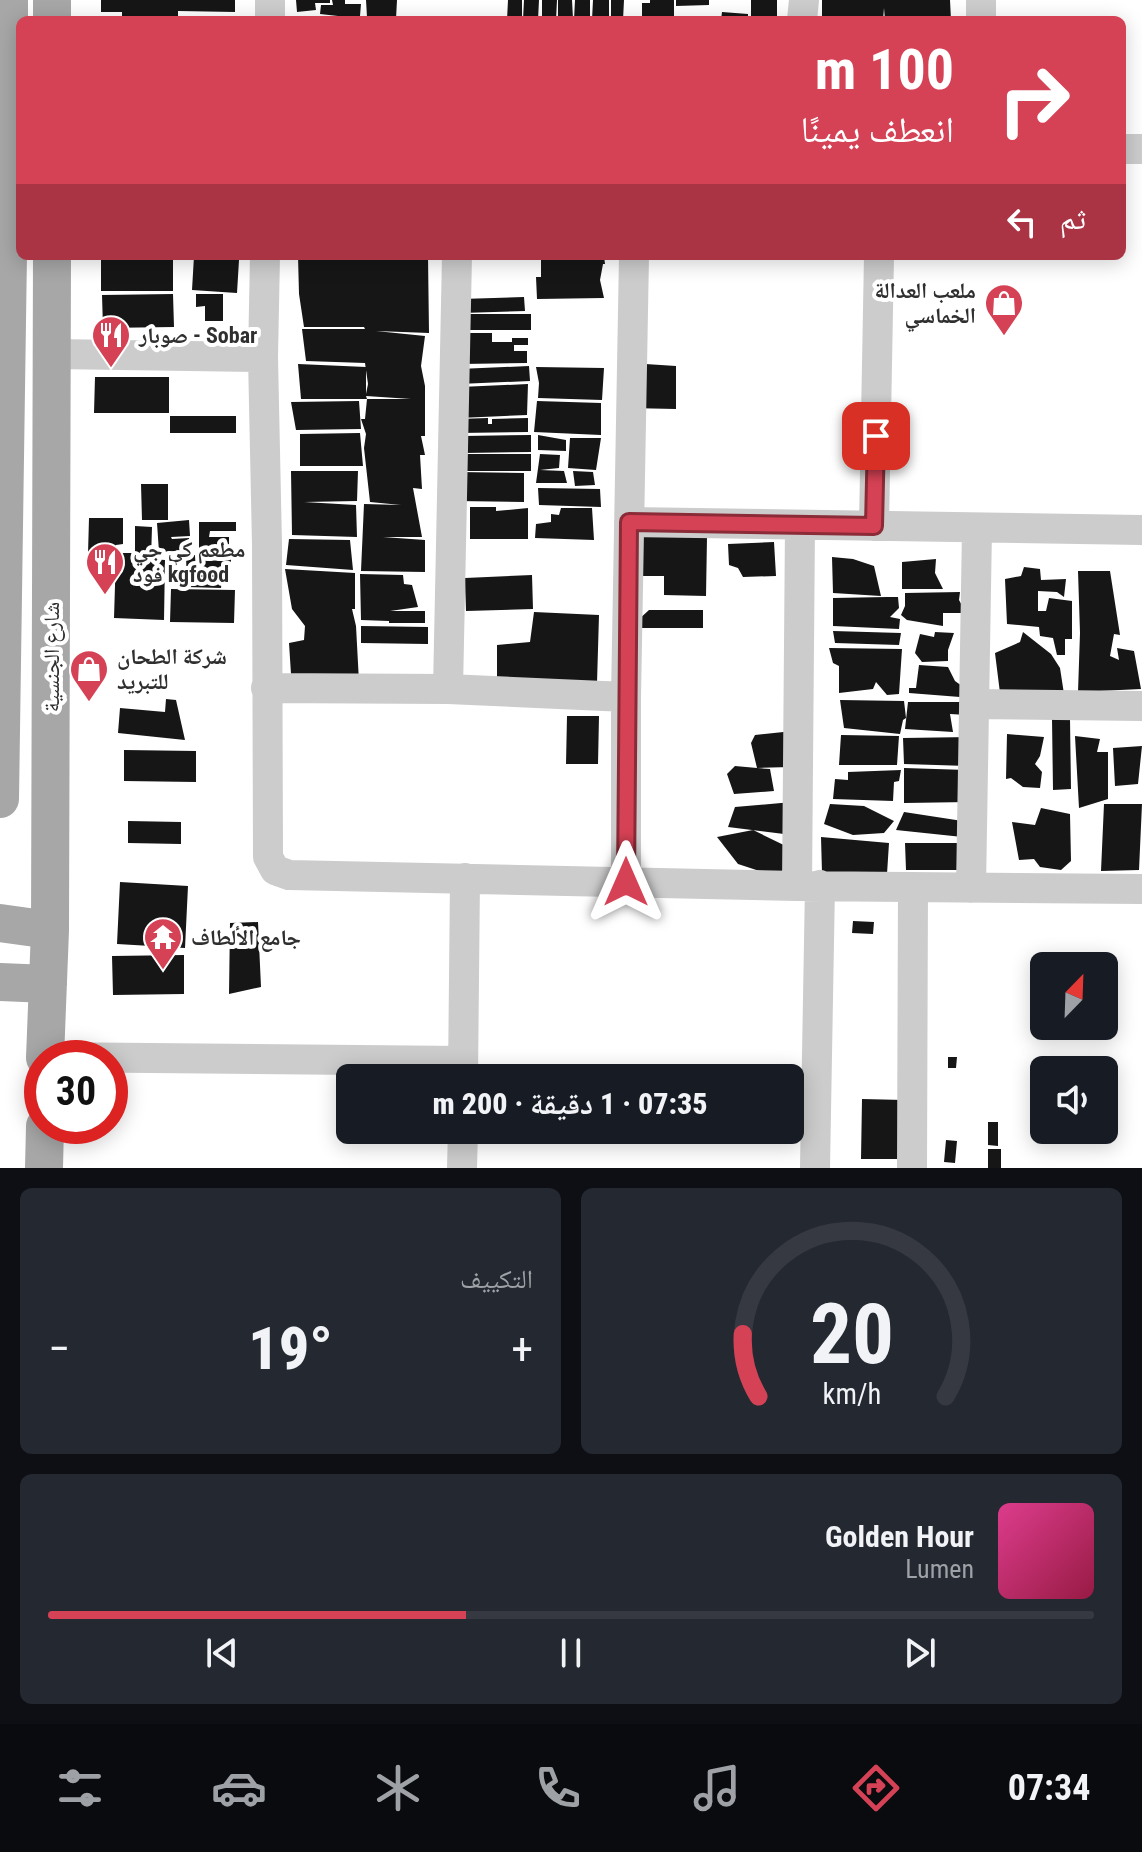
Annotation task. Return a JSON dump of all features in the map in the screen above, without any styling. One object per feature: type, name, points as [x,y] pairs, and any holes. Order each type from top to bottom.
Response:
[{"type":"main road","points":[[0,799],[9,0]]},
{"type":"main road","name":"شارع الجنسية","points":[[46,1040],[50,930],[52,260]]},
{"type":"main road","points":[[0,923],[50,930]]},
{"type":"main road","points":[[0,982],[48,984]]},
{"type":"main road","points":[[44,1168],[45,1144]]},
{"type":"street","points":[[265,260],[263,357],[268,857],[275,870],[289,875],[808,886],[1142,889]]},
{"type":"street","points":[[448,689],[457,260]]},
{"type":"street","points":[[626,882],[634,260]]},
{"type":"street","points":[[874,526],[879,260]]},
{"type":"street","points":[[53,354],[263,357]]},
{"type":"street","points":[[629,522],[1142,530]]},
{"type":"street","points":[[800,525],[815,1168]]},
{"type":"street","points":[[971,888],[977,529]]},
{"type":"street","points":[[266,688],[448,689],[626,697]]},
{"type":"street","points":[[974,704],[1142,706]]},
{"type":"street","points":[[463,1064],[465,878]]},
{"type":"street","points":[[912,1168],[913,887]]},
{"type":"street","points":[[128,1060],[336,1066]]},
{"type":"street","points":[[462,1168],[463,1144]]},
{"type":"building","points":[[101,0],[235,0],[235,12],[178,11],[178,16],[122,16],[122,12],[101,12]]},
{"type":"building","points":[[296,0],[330,0],[330,3],[315,3],[316,10],[297,12]]},
{"type":"building","points":[[332,0],[361,4],[360,16],[320,14],[321,5],[333,5]]},
{"type":"building","points":[[366,0],[397,0],[396,16],[367,16]]},
{"type":"building","points":[[508,0],[522,0],[522,16],[507,16]]},
{"type":"building","points":[[524,0],[539,0],[538,16],[523,16]]},
{"type":"building","points":[[542,0],[557,0],[556,16],[542,16]]},
{"type":"building","points":[[558,0],[572,0],[573,16],[558,16]]},
{"type":"building","points":[[575,0],[590,0],[590,16],[574,16]]},
{"type":"building","points":[[593,0],[609,0],[609,16],[592,16]]},
{"type":"building","points":[[611,0],[624,0],[623,16],[611,16]]},
{"type":"building","points":[[650,0],[674,0],[674,16],[642,16],[642,3],[650,3]]},
{"type":"building","points":[[676,0],[709,0],[709,5],[676,6]]},
{"type":"building","points":[[751,0],[777,0],[777,16],[751,16]]},
{"type":"building","points":[[822,0],[950,0],[951,16],[885,16],[884,8],[883,16],[822,16]]},
{"type":"building","points":[[722,12],[748,14],[748,16],[722,16]]},
{"type":"building","points":[[101,260],[173,260],[173,291],[101,291]]},
{"type":"building","points":[[194,260],[239,260],[237,293],[192,290]]},
{"type":"building","points":[[298,260],[428,260],[429,333],[376,331],[425,336],[421,366],[425,386],[425,436],[421,436],[425,455],[420,455],[422,489],[413,488],[422,537],[383,537],[425,540],[425,572],[361,571],[364,504],[401,505],[370,502],[364,448],[366,434],[361,419],[365,419],[367,399],[301,399],[298,364],[366,367],[365,363],[306,361],[302,329],[365,329],[304,327]],"holes":[[[366,396],[411,399],[367,399]]]},
{"type":"building","points":[[541,260],[604,260],[600,280],[604,298],[537,299],[536,277],[541,277]]},
{"type":"building","points":[[173,294],[174,327],[103,328],[102,295]]},
{"type":"building","points":[[196,294],[223,294],[223,321],[205,321],[205,306],[196,307]]},
{"type":"building","points":[[524,297],[525,311],[462,313],[461,299]]},
{"type":"building","points":[[462,314],[531,314],[531,330],[462,330]]},
{"type":"building","points":[[461,333],[492,333],[492,342],[528,338],[528,345],[514,345],[514,351],[527,351],[527,363],[461,364]]},
{"type":"building","points":[[630,363],[676,366],[676,409],[629,408]]},
{"type":"building","points":[[529,366],[530,381],[459,384],[459,369]]},
{"type":"building","points":[[536,367],[604,368],[602,400],[538,398]]},
{"type":"building","points":[[95,377],[169,377],[169,413],[94,413]]},
{"type":"building","points":[[528,384],[527,415],[459,418],[460,387]]},
{"type":"building","points":[[359,401],[361,429],[296,430],[291,402]]},
{"type":"building","points":[[537,401],[601,403],[601,435],[534,432]]},
{"type":"building","points":[[170,416],[236,416],[236,433],[170,433]]},
{"type":"building","points":[[488,418],[488,424],[492,424],[492,419],[528,418],[528,432],[459,433],[459,419]]},
{"type":"building","points":[[360,433],[363,466],[300,466],[300,434]]},
{"type":"building","points":[[531,435],[531,452],[464,453],[464,436]]},
{"type":"building","points":[[538,435],[566,440],[566,451],[538,450]]},
{"type":"building","points":[[570,438],[601,438],[596,470],[568,468]]},
{"type":"building","points":[[465,454],[531,454],[531,471],[465,471]]},
{"type":"building","points":[[540,454],[560,455],[559,468],[540,470],[564,471],[567,483],[536,483]]},
{"type":"building","points":[[291,471],[358,471],[357,501],[304,502],[356,505],[357,537],[292,535]]},
{"type":"building","points":[[573,471],[593,472],[595,485],[575,486]]},
{"type":"building","points":[[458,472],[524,473],[524,502],[457,501]]},
{"type":"building","points":[[141,484],[168,484],[168,520],[142,520]]},
{"type":"building","points":[[538,488],[600,489],[601,507],[539,505]]},
{"type":"building","points":[[470,507],[496,507],[496,511],[528,508],[528,539],[470,539]]},
{"type":"building","points":[[561,508],[592,508],[594,540],[535,538],[536,524],[551,522],[551,514],[559,515]]},
{"type":"building","points":[[89,518],[123,518],[123,544],[116,545],[115,554],[88,554]]},
{"type":"building","points":[[189,520],[190,536],[171,537],[189,538],[190,550],[159,552],[157,523]]},
{"type":"building","points":[[199,522],[236,522],[236,531],[210,531],[209,537],[229,537],[229,548],[210,548],[210,557],[231,557],[231,579],[222,579],[221,588],[187,587],[186,555],[199,555]]},
{"type":"building","points":[[135,526],[152,527],[151,559],[165,560],[164,620],[114,618],[116,553],[135,553]]},
{"type":"building","points":[[635,534],[707,537],[706,596],[664,595],[664,576],[634,576]]},
{"type":"building","points":[[289,539],[350,540],[353,570],[286,565]]},
{"type":"building","points":[[774,542],[776,576],[743,577],[738,568],[729,565],[728,544]]},
{"type":"building","points":[[832,557],[853,559],[874,566],[881,596],[833,593]]},
{"type":"building","points":[[936,559],[935,573],[943,589],[902,589],[902,562]]},
{"type":"building","points":[[1024,567],[1040,569],[1041,580],[1066,579],[1064,597],[1057,592],[1038,591],[1038,611],[1046,611],[1049,598],[1072,601],[1072,639],[1065,639],[1065,655],[1057,655],[1053,638],[1040,636],[1039,627],[1007,624],[1005,579],[1021,576]]},
{"type":"building","points":[[285,569],[355,573],[355,609],[352,609],[359,682],[291,674],[289,643],[304,640],[305,626],[292,609]]},
{"type":"building","points":[[1078,571],[1110,571],[1120,635],[1114,634],[1110,656],[1119,660],[1117,648],[1134,651],[1141,689],[1078,692]]},
{"type":"building","points":[[360,574],[403,575],[404,584],[412,585],[418,607],[390,611],[425,611],[425,623],[361,620]]},
{"type":"building","points":[[532,575],[533,609],[466,611],[465,578]]},
{"type":"building","points":[[171,589],[235,590],[234,623],[170,622]]},
{"type":"building","points":[[960,592],[959,600],[966,613],[943,613],[943,626],[907,620],[901,615],[905,593]]},
{"type":"building","points":[[898,597],[899,608],[890,617],[900,619],[899,629],[833,626],[833,598]]},
{"type":"building","points":[[649,610],[703,610],[703,628],[637,628],[637,621]]},
{"type":"building","points":[[534,612],[599,615],[597,683],[497,682],[497,645],[530,642]]},
{"type":"building","points":[[361,626],[428,627],[428,644],[361,643]]},
{"type":"building","points":[[833,631],[901,633],[899,645],[835,643]]},
{"type":"building","points":[[935,632],[954,633],[948,661],[922,662],[915,653],[920,634],[934,637]]},
{"type":"building","points":[[1023,632],[1051,654],[1060,668],[1064,694],[1000,693],[995,653],[1020,642]]},
{"type":"building","points":[[829,648],[902,649],[899,694],[887,695],[876,682],[873,689],[839,693],[839,666],[833,663]]},
{"type":"building","points":[[919,665],[948,667],[955,681],[962,686],[960,697],[909,693],[909,688],[916,688]]},
{"type":"building","points":[[166,699],[176,700],[185,740],[118,733],[120,708],[165,712]]},
{"type":"building","points":[[840,700],[904,701],[906,718],[900,734],[844,728]]},
{"type":"building","points":[[908,702],[965,702],[967,715],[950,714],[953,732],[905,729]]},
{"type":"building","points":[[567,716],[599,716],[598,764],[566,764]]},
{"type":"building","points":[[1052,719],[1070,719],[1071,789],[1053,790]]},
{"type":"building","points":[[793,731],[790,767],[757,768],[751,743],[755,735]]},
{"type":"building","points":[[1007,734],[1044,737],[1035,764],[1042,772],[1040,788],[1023,787],[1011,778],[1006,779]]},
{"type":"building","points":[[841,735],[899,736],[897,765],[839,765]]},
{"type":"building","points":[[1075,736],[1100,739],[1097,752],[1108,752],[1108,799],[1079,808]]},
{"type":"building","points":[[971,737],[968,766],[904,764],[903,738]]},
{"type":"building","points":[[1142,746],[1138,784],[1115,786],[1113,748]]},
{"type":"building","points":[[124,750],[196,751],[196,782],[124,781]]},
{"type":"building","points":[[735,766],[770,769],[774,791],[734,794],[727,774]]},
{"type":"building","points":[[904,768],[967,770],[969,802],[904,803]]},
{"type":"building","points":[[901,770],[899,781],[894,782],[893,801],[833,799],[835,779],[848,780],[848,772]]},
{"type":"building","points":[[792,802],[784,834],[728,827],[735,807]]},
{"type":"building","points":[[830,804],[864,806],[894,821],[884,833],[853,835],[824,824]]},
{"type":"building","points":[[1104,804],[1142,804],[1139,870],[1101,871]]},
{"type":"building","points":[[1041,808],[1070,814],[1071,861],[1061,870],[1040,867],[1034,859],[1019,860],[1012,822],[1035,825]]},
{"type":"building","points":[[904,812],[969,822],[972,838],[896,830]]},
{"type":"building","points":[[128,821],[181,822],[181,844],[128,843]]},
{"type":"building","points":[[753,830],[792,849],[781,878],[738,864],[717,837]]},
{"type":"building","points":[[821,837],[889,843],[887,874],[822,873]]},
{"type":"building","points":[[905,843],[964,843],[968,870],[906,870]]},
{"type":"building","points":[[120,882],[188,886],[185,948],[117,944]]},
{"type":"building","points":[[853,921],[874,922],[873,934],[852,933]]},
{"type":"building","points":[[258,922],[261,987],[229,994],[230,923]]},
{"type":"building","points":[[184,955],[184,994],[113,995],[112,956]]},
{"type":"building","points":[[948,1057],[957,1057],[956,1068],[948,1068]]},
{"type":"building","points":[[862,1099],[904,1100],[903,1159],[861,1159]]},
{"type":"building","points":[[988,1122],[998,1122],[998,1146],[988,1145]]},
{"type":"building","points":[[946,1140],[957,1141],[955,1163],[944,1162]]},
{"type":"building","points":[[988,1149],[1001,1149],[1001,1168],[988,1168]]},
{"type":"place","name":"ملعب العدالة الخماسي","points":[[1004,337]]},
{"type":"place","name":"صوبار - Sobar","points":[[111,369]]},
{"type":"place","name":"مطعم کي جي فود kgfood","points":[[105,596]]},
{"type":"place","name":"شركة الطحان للتبريد","points":[[89,703]]},
{"type":"place","name":"جامع الألطاف","points":[[163,971]]},
{"type":"route","points":[[626,882],[629,522],[874,526],[876,436]]}]
